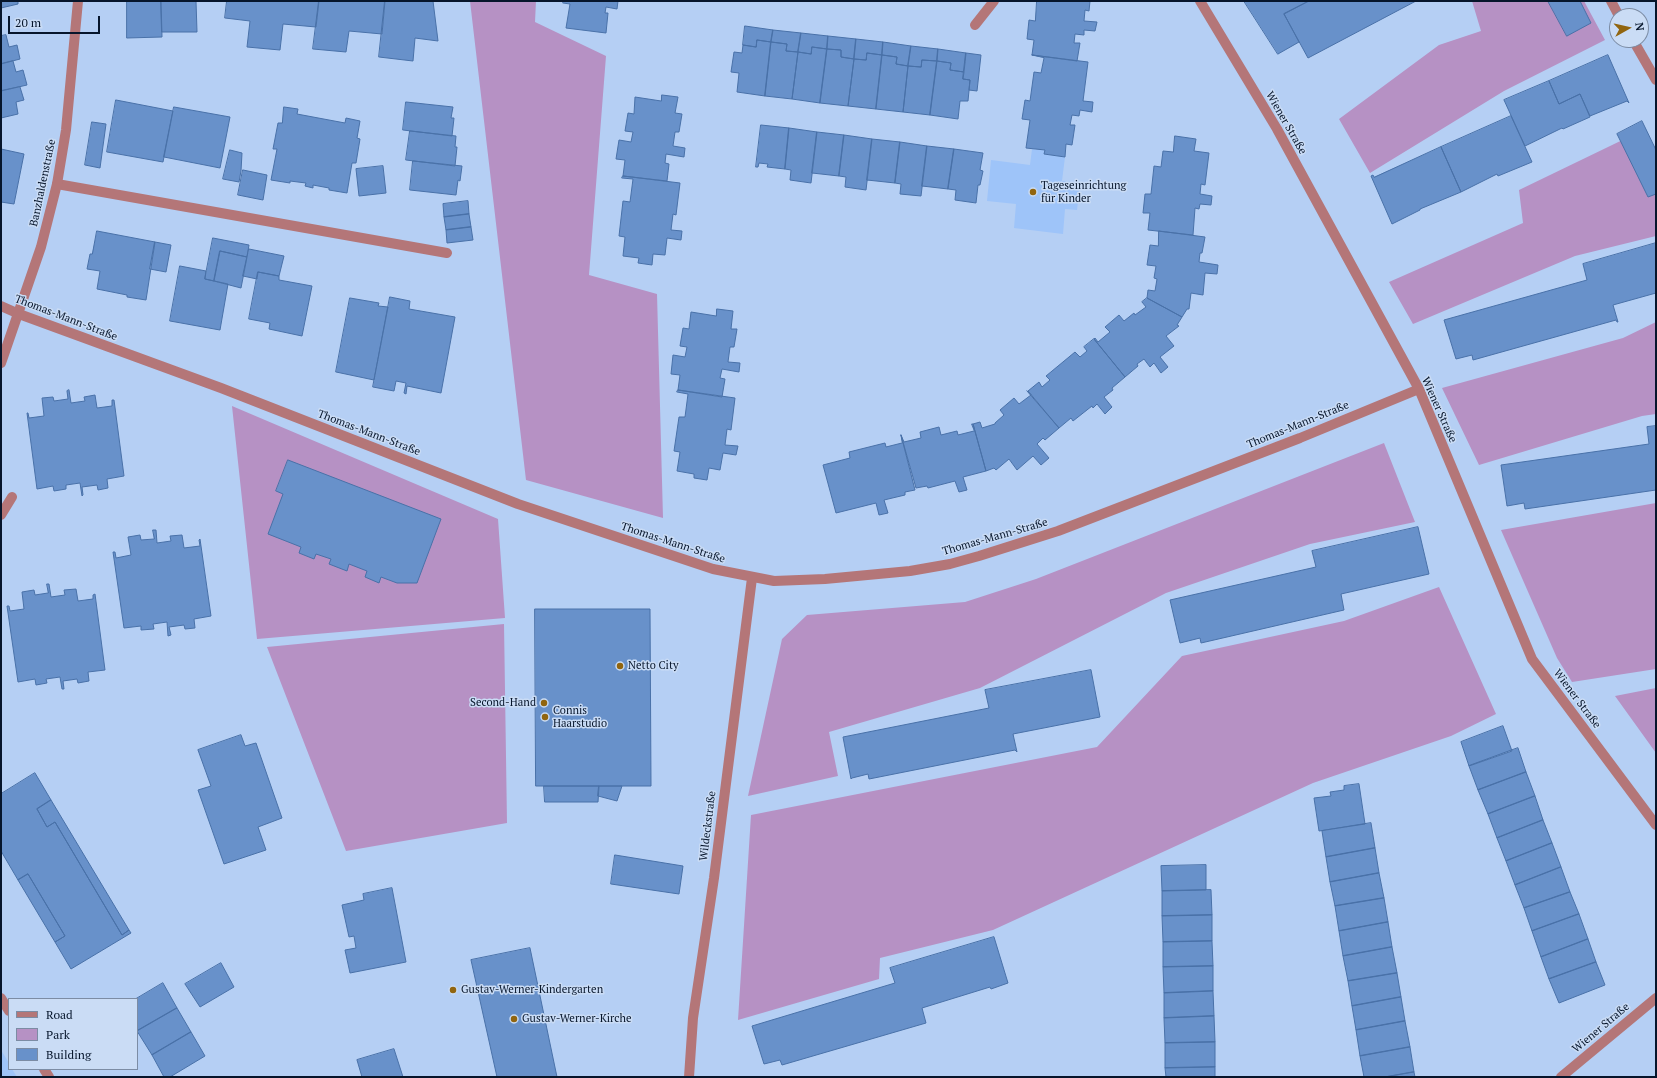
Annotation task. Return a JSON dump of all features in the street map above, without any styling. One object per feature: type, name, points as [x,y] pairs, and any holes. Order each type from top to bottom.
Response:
[{"type":"street","name":"Banzhaldenstraße","points":[[1,363],[41,247],[57,184],[66,130],[78,1]]},
{"type":"street","points":[[975,25],[994,1]]},
{"type":"street","name":"Wiener Straße","points":[[1200,1],[1277,129],[1419,389],[1532,659],[1656,825]]},
{"type":"street","points":[[1638,48],[1656,80]]},
{"type":"street","points":[[57,184],[447,254]]},
{"type":"street","name":"Thomas-Mann-Straße","points":[[1,306],[19,314],[221,388],[518,504],[713,570],[774,581],[825,579],[910,571],[950,564],[979,556],[1058,531],[1300,438],[1419,389]]},
{"type":"street","points":[[1,515],[12,497]]},
{"type":"street","name":"Wildeckstraße","points":[[689,1077],[693,1018],[714,878],[752,578]]},
{"type":"street","points":[[1,998],[8,1009]]},
{"type":"street","name":"Wiener Straße","points":[[1561,1077],[1656,998]]},
{"type":"shaded area","name":"Tageseinrichtung für Kinder","points":[[1032,149],[1045,150],[1044,154],[1065,157],[1062,181],[1080,183],[1077,210],[1065,209],[1063,234],[1014,228],[1016,204],[987,201],[991,160],[1030,165]]},
{"type":"shaded area","points":[[1,1050],[8,1061],[8,1070],[13,1070],[17,1077],[1,1077]]},
{"type":"green space","points":[[470,1],[536,1],[535,22],[606,56],[589,275],[657,294],[663,518],[526,480]]},
{"type":"green space","points":[[1472,1],[1584,1],[1605,40],[1504,91],[1370,173],[1339,119],[1439,45],[1481,31]]},
{"type":"green space","points":[[1639,132],[1656,175],[1656,236],[1575,256],[1413,324],[1389,282],[1523,223],[1519,190]]},
{"type":"green space","points":[[1656,322],[1656,414],[1642,416],[1479,465],[1442,388],[1623,338]]},
{"type":"green space","points":[[232,406],[498,519],[505,618],[257,639]]},
{"type":"green space","points":[[1384,443],[1415,522],[1310,544],[1166,593],[980,688],[829,732],[838,776],[748,796],[782,639],[807,615],[965,602],[1036,579]]},
{"type":"green space","points":[[1656,503],[1656,669],[1572,682],[1557,658],[1501,530]]},
{"type":"green space","points":[[1439,587],[1496,714],[1451,736],[1313,783],[993,930],[880,958],[879,979],[738,1020],[751,815],[1097,747],[1182,656],[1344,621]]},
{"type":"green space","points":[[504,624],[507,823],[346,851],[267,647]]},
{"type":"green space","points":[[1656,688],[1656,753],[1615,696]]},
{"type":"building","points":[[1,1],[18,1],[18,4],[1,8]]},
{"type":"building","points":[[127,1],[161,1],[162,37],[127,38]]},
{"type":"building","points":[[161,1],[196,1],[197,32],[162,32]]},
{"type":"building","points":[[227,1],[319,1],[316,27],[283,24],[280,50],[247,47],[250,21],[225,18]]},
{"type":"building","points":[[319,1],[385,1],[382,34],[349,31],[346,52],[313,49]]},
{"type":"building","points":[[385,1],[433,1],[438,41],[415,38],[413,61],[379,57]]},
{"type":"building","points":[[564,1],[618,1],[617,9],[606,7],[605,13],[608,13],[606,33],[566,28],[570,4],[563,3]]},
{"type":"building","points":[[1037,1],[1090,1],[1089,11],[1085,10],[1084,21],[1097,22],[1095,31],[1084,30],[1084,35],[1075,34],[1074,43],[1080,43],[1077,61],[1032,55],[1034,40],[1027,39],[1029,20],[1035,21]]},
{"type":"building","points":[[1244,1],[1309,1],[1284,14],[1299,42],[1278,54]]},
{"type":"building","points":[[1309,1],[1416,1],[1308,58],[1284,14]]},
{"type":"building","points":[[1548,1],[1580,1],[1591,23],[1567,36]]},
{"type":"building","points":[[745,26],[773,30],[771,42],[757,40],[756,47],[743,45]]},
{"type":"building","points":[[773,30],[801,33],[798,52],[786,51],[787,44],[771,42]]},
{"type":"building","points":[[801,33],[828,36],[827,49],[812,47],[811,54],[798,52]]},
{"type":"building","points":[[6,35],[9,47],[17,45],[20,59],[1,64],[1,36]]},
{"type":"building","points":[[828,36],[856,39],[854,59],[841,57],[841,50],[827,49]]},
{"type":"building","points":[[856,39],[883,42],[882,55],[867,53],[866,60],[854,59]]},
{"type":"building","points":[[757,40],[771,42],[765,96],[737,92],[739,73],[731,72],[734,52],[742,53],[743,45],[756,47]]},
{"type":"building","points":[[771,42],[787,44],[786,51],[798,52],[792,99],[765,96]]},
{"type":"building","points":[[883,42],[911,46],[908,66],[896,64],[897,57],[882,55]]},
{"type":"building","points":[[911,46],[938,49],[937,61],[922,60],[921,67],[908,66]]},
{"type":"building","points":[[812,47],[827,49],[820,103],[792,99],[798,52],[811,54]]},
{"type":"building","points":[[827,49],[841,50],[841,57],[854,59],[848,106],[820,103]]},
{"type":"building","points":[[938,49],[966,53],[964,72],[950,70],[951,63],[937,61]]},
{"type":"building","points":[[867,53],[882,55],[876,109],[848,106],[854,59],[866,60]]},
{"type":"building","points":[[966,53],[981,55],[977,91],[969,90],[970,80],[963,79]]},
{"type":"building","points":[[882,55],[897,57],[896,64],[908,66],[903,112],[876,109]]},
{"type":"building","points":[[1032,55],[1088,62],[1083,101],[1093,102],[1092,112],[1080,110],[1079,116],[1072,115],[1070,125],[1075,125],[1072,145],[1066,144],[1065,157],[1044,154],[1045,150],[1026,148],[1030,120],[1022,119],[1025,100],[1030,101],[1034,72],[1041,73],[1044,58]]},
{"type":"building","points":[[1608,55],[1629,103],[1627,101],[1590,116],[1580,94],[1559,104],[1549,81]]},
{"type":"building","points":[[922,60],[937,61],[930,115],[903,112],[908,66],[921,67]]},
{"type":"building","points":[[13,61],[16,72],[23,70],[27,85],[1,91],[1,64]]},
{"type":"building","points":[[937,61],[951,63],[950,70],[964,72],[963,79],[970,80],[968,101],[960,101],[958,119],[930,115]]},
{"type":"building","points":[[1549,81],[1559,104],[1580,94],[1590,117],[1563,129],[1562,128],[1525,146],[1504,100]]},
{"type":"building","points":[[20,87],[24,100],[16,102],[18,114],[1,118],[1,91]]},
{"type":"building","points":[[662,95],[678,97],[675,113],[682,114],[679,132],[675,132],[673,146],[685,148],[684,157],[666,154],[665,163],[669,164],[667,181],[623,176],[625,160],[616,159],[619,140],[631,142],[633,132],[625,131],[628,113],[634,114],[635,97],[661,101]]},
{"type":"building","points":[[116,100],[173,111],[163,162],[107,152]]},
{"type":"building","points":[[406,102],[453,107],[451,118],[454,118],[452,136],[403,130]]},
{"type":"building","points":[[174,107],[230,117],[220,168],[164,157]]},
{"type":"building","points":[[284,107],[298,109],[297,114],[345,123],[346,118],[360,121],[357,138],[360,139],[356,163],[352,163],[347,193],[329,190],[329,188],[313,185],[313,188],[305,186],[306,183],[290,181],[290,183],[271,180],[277,149],[273,149],[278,123],[282,123]]},
{"type":"building","points":[[1511,116],[1532,162],[1498,176],[1497,174],[1461,192],[1441,147]]},
{"type":"building","points":[[1642,121],[1656,150],[1656,194],[1648,197],[1617,134]]},
{"type":"building","points":[[92,122],[106,124],[100,168],[85,165]]},
{"type":"building","points":[[761,125],[789,128],[785,169],[767,167],[768,164],[759,163],[758,167],[756,167]]},
{"type":"building","points":[[789,128],[817,132],[811,183],[790,180],[791,170],[785,169]]},
{"type":"building","points":[[410,131],[456,136],[455,147],[457,147],[455,166],[406,160]]},
{"type":"building","points":[[817,132],[844,135],[839,176],[812,173]]},
{"type":"building","points":[[844,135],[872,139],[866,190],[845,187],[846,177],[839,176]]},
{"type":"building","points":[[1175,136],[1196,139],[1194,151],[1209,153],[1205,185],[1201,184],[1200,194],[1212,196],[1211,205],[1200,204],[1199,209],[1195,208],[1193,235],[1148,230],[1150,213],[1143,213],[1145,194],[1151,194],[1154,166],[1161,167],[1163,151],[1173,152]]},
{"type":"building","points":[[872,139],[900,142],[895,183],[867,180]]},
{"type":"building","points":[[900,142],[927,146],[921,196],[900,194],[901,184],[895,183]]},
{"type":"building","points":[[927,146],[954,149],[948,189],[922,186]]},
{"type":"building","points":[[1441,147],[1461,192],[1420,209],[1392,224],[1371,176],[1373,175],[1374,177]]},
{"type":"building","points":[[1,149],[24,154],[14,204],[1,202]]},
{"type":"building","points":[[954,149],[983,153],[980,170],[983,171],[980,185],[978,185],[976,203],[955,200],[956,190],[948,189]]},
{"type":"building","points":[[230,150],[242,153],[239,182],[223,179]]},
{"type":"building","points":[[413,161],[462,166],[456,195],[410,190]]},
{"type":"building","points":[[383,166],[386,193],[359,196],[356,169]]},
{"type":"building","points":[[243,170],[267,175],[263,200],[238,195]]},
{"type":"building","points":[[623,176],[680,183],[676,215],[673,214],[671,230],[682,231],[681,240],[667,238],[665,255],[653,254],[652,265],[638,263],[639,258],[623,256],[625,237],[619,236],[623,201],[630,202],[633,179],[622,178]]},
{"type":"building","points":[[468,201],[469,214],[444,217],[443,204]]},
{"type":"building","points":[[469,214],[471,227],[446,230],[444,217]]},
{"type":"building","points":[[471,227],[473,240],[447,243],[446,230]]},
{"type":"building","points":[[97,231],[155,242],[146,300],[127,297],[127,295],[97,289],[100,271],[87,269]]},
{"type":"building","points":[[1159,231],[1205,237],[1199,262],[1218,265],[1217,274],[1205,273],[1203,295],[1191,293],[1189,309],[1187,309],[1182,317],[1147,298],[1148,290],[1155,291],[1157,279],[1154,278],[1156,266],[1147,265],[1150,245],[1158,246]]},
{"type":"building","points":[[213,238],[249,245],[247,257],[220,251],[214,281],[205,279]]},
{"type":"building","points":[[155,242],[171,245],[166,272],[150,269]]},
{"type":"building","points":[[1656,243],[1656,293],[1613,305],[1618,322],[1616,320],[1473,360],[1472,355],[1456,359],[1444,320],[1587,280],[1583,264]]},
{"type":"building","points":[[249,249],[284,256],[279,276],[258,272],[257,279],[243,276]]},
{"type":"building","points":[[220,251],[247,257],[241,288],[214,281]]},
{"type":"building","points":[[180,266],[206,271],[205,279],[228,284],[220,330],[170,321]]},
{"type":"building","points":[[258,272],[279,276],[279,280],[312,286],[302,336],[269,329],[270,323],[249,319]]},
{"type":"building","points":[[390,297],[410,301],[409,309],[455,317],[441,393],[407,386],[406,394],[404,393],[406,383],[396,381],[394,391],[373,387]]},
{"type":"building","points":[[350,298],[379,303],[378,306],[388,307],[374,380],[336,372]]},
{"type":"building","points":[[1147,298],[1182,317],[1177,325],[1179,326],[1166,336],[1174,346],[1160,357],[1168,367],[1161,373],[1154,363],[1150,367],[1144,359],[1125,377],[1094,339],[1095,338],[1098,342],[1110,332],[1105,327],[1119,315],[1124,321],[1134,313],[1135,315],[1146,307],[1142,302]]},
{"type":"building","points":[[717,309],[733,311],[731,329],[737,329],[734,347],[730,347],[728,362],[740,363],[739,372],[722,369],[720,378],[725,379],[722,397],[678,390],[680,375],[671,374],[673,355],[685,357],[687,347],[680,346],[683,328],[689,329],[691,312],[716,316]]},
{"type":"building","points":[[1094,339],[1125,377],[1104,397],[1112,407],[1105,414],[1097,404],[1093,408],[1092,406],[1073,421],[1071,418],[1059,428],[1028,391],[1039,382],[1042,387],[1050,380],[1046,376],[1075,352],[1080,357],[1087,351],[1084,347]]},
{"type":"building","points":[[69,390],[71,403],[85,401],[84,397],[95,395],[97,408],[112,406],[112,400],[114,400],[124,476],[107,479],[108,488],[98,490],[97,485],[82,487],[82,496],[80,483],[66,485],[66,489],[54,491],[53,486],[37,489],[27,413],[29,418],[44,416],[42,398],[53,397],[54,401],[68,399],[67,391]]},
{"type":"building","points":[[678,390],[735,398],[731,430],[727,429],[725,445],[738,446],[736,455],[723,453],[720,470],[709,468],[707,480],[694,478],[694,474],[677,471],[680,452],[674,451],[679,417],[685,417],[688,394],[677,392]]},
{"type":"building","points":[[1031,395],[1059,428],[1045,440],[1043,438],[1037,444],[1049,458],[1041,465],[1033,456],[1017,470],[1009,459],[996,470],[994,468],[986,471],[973,424],[980,422],[982,428],[995,424],[1004,415],[1000,410],[1014,398],[1019,404]]},
{"type":"building","points":[[972,424],[986,471],[963,477],[967,490],[959,492],[955,481],[928,488],[927,486],[916,488],[901,435],[904,442],[921,438],[920,432],[939,427],[941,435],[957,431],[958,435],[974,431]]},
{"type":"building","points":[[1656,426],[1656,490],[1525,509],[1524,503],[1507,506],[1501,465],[1649,444],[1647,427]]},
{"type":"building","points":[[901,435],[915,490],[905,492],[905,495],[884,500],[888,513],[879,515],[876,503],[836,513],[823,465],[850,458],[849,452],[885,443],[886,447],[902,443]]},
{"type":"building","points":[[288,460],[441,519],[417,583],[397,583],[381,577],[379,583],[365,577],[367,571],[349,564],[347,571],[329,564],[331,559],[316,554],[314,559],[299,553],[301,547],[268,534],[283,494],[276,491]]},
{"type":"building","points":[[1418,527],[1429,574],[1341,594],[1344,610],[1201,643],[1200,638],[1180,643],[1170,600],[1316,567],[1312,551]]},
{"type":"building","points":[[153,530],[156,530],[157,543],[171,541],[170,536],[182,535],[184,548],[200,546],[200,539],[211,616],[194,619],[195,628],[185,629],[184,625],[169,627],[171,635],[168,636],[167,622],[153,624],[154,629],[141,630],[141,626],[124,628],[113,552],[115,552],[116,558],[131,555],[128,537],[140,535],[141,540],[154,539]]},
{"type":"building","points":[[47,584],[49,584],[51,597],[65,595],[64,590],[76,589],[78,601],[93,599],[93,595],[95,594],[105,670],[88,672],[89,681],[78,683],[77,679],[63,681],[64,689],[62,689],[60,677],[46,679],[47,683],[36,685],[35,679],[18,682],[7,606],[9,606],[10,611],[24,609],[22,592],[34,590],[35,595],[48,593]]},
{"type":"building","points":[[535,609],[650,609],[651,786],[536,786]]},
{"type":"building","points":[[1091,670],[1100,717],[1013,734],[1017,752],[1015,750],[869,779],[868,774],[851,779],[843,737],[989,708],[985,690]]},
{"type":"building","points":[[1503,726],[1512,751],[1469,766],[1461,742]]},
{"type":"building","points":[[241,735],[245,746],[256,743],[282,818],[258,827],[266,850],[224,864],[198,790],[211,786],[198,750]]},
{"type":"building","points":[[1518,748],[1526,772],[1478,790],[1469,766]]},
{"type":"building","points":[[1526,772],[1535,796],[1488,814],[1478,790]]},
{"type":"building","points":[[35,773],[51,800],[37,809],[47,827],[55,822],[122,935],[129,930],[131,933],[71,969],[55,942],[65,936],[28,874],[18,880],[1,851],[1,794]]},
{"type":"building","points":[[1359,784],[1365,824],[1319,831],[1314,798],[1331,796],[1330,792],[1344,790],[1344,786]]},
{"type":"building","points":[[544,786],[599,786],[598,802],[545,802]]},
{"type":"building","points":[[599,786],[622,786],[617,801],[598,796]]},
{"type":"building","points":[[1535,796],[1543,820],[1497,838],[1488,814]]},
{"type":"building","points":[[51,800],[129,930],[122,935],[55,822],[47,827],[37,809]]},
{"type":"building","points":[[1543,820],[1552,843],[1506,861],[1497,838]]},
{"type":"building","points":[[1371,823],[1375,848],[1326,857],[1322,831]]},
{"type":"building","points":[[1552,843],[1561,867],[1515,885],[1506,861]]},
{"type":"building","points":[[1375,848],[1379,873],[1330,882],[1326,857]]},
{"type":"building","points":[[615,855],[683,866],[679,894],[611,884]]},
{"type":"building","points":[[1206,865],[1206,890],[1162,891],[1161,866]]},
{"type":"building","points":[[1561,867],[1570,892],[1524,908],[1515,885]]},
{"type":"building","points":[[1379,873],[1384,898],[1335,906],[1330,882]]},
{"type":"building","points":[[28,874],[65,936],[55,942],[18,880]]},
{"type":"building","points":[[392,888],[406,962],[350,973],[345,950],[356,948],[354,936],[349,937],[342,905],[364,900],[363,894]]},
{"type":"building","points":[[1211,890],[1212,915],[1162,916],[1162,891]]},
{"type":"building","points":[[1570,892],[1579,914],[1532,931],[1524,908]]},
{"type":"building","points":[[1384,898],[1388,922],[1339,931],[1335,906]]},
{"type":"building","points":[[1579,914],[1588,939],[1541,957],[1532,931]]},
{"type":"building","points":[[1212,915],[1212,941],[1163,942],[1162,916]]},
{"type":"building","points":[[1388,922],[1392,947],[1343,956],[1339,931]]},
{"type":"building","points":[[994,937],[1008,983],[922,1008],[926,1023],[782,1065],[780,1060],[764,1064],[752,1026],[895,983],[890,968]]},
{"type":"building","points":[[1588,939],[1596,962],[1549,979],[1541,957]]},
{"type":"building","points":[[1212,941],[1213,966],[1163,967],[1163,942]]},
{"type":"building","points":[[1392,947],[1397,973],[1348,981],[1343,956]]},
{"type":"building","name":"Gustav-Werner-Kirche","points":[[530,948],[557,1077],[497,1077],[471,960]]},
{"type":"building","points":[[1596,962],[1605,985],[1559,1003],[1549,979]]},
{"type":"building","points":[[221,963],[234,987],[200,1007],[185,984]]},
{"type":"building","points":[[1213,966],[1213,991],[1164,993],[1163,967]]},
{"type":"building","points":[[1397,973],[1401,997],[1352,1006],[1348,981]]},
{"type":"building","points":[[163,983],[177,1008],[138,1030],[138,998]]},
{"type":"building","points":[[1213,991],[1214,1016],[1164,1018],[1164,993]]},
{"type":"building","points":[[1401,997],[1405,1021],[1356,1030],[1352,1006]]},
{"type":"building","points":[[177,1008],[191,1032],[152,1055],[138,1030]]},
{"type":"building","points":[[1214,1016],[1215,1042],[1165,1043],[1164,1018]]},
{"type":"building","points":[[1405,1021],[1410,1047],[1360,1056],[1356,1030]]},
{"type":"building","points":[[191,1032],[205,1056],[170,1077],[164,1077],[152,1055]]},
{"type":"building","points":[[1215,1042],[1215,1067],[1165,1068],[1165,1043]]},
{"type":"building","points":[[1410,1047],[1414,1072],[1385,1077],[1364,1077],[1360,1056]]},
{"type":"building","points":[[394,1049],[403,1077],[362,1077],[357,1060]]},
{"type":"building","points":[[1215,1067],[1215,1077],[1166,1077],[1165,1068]]},
{"type":"building","points":[[1414,1072],[1415,1077],[1385,1077]]},
{"type":"place","name":"Tageseinrichtung für Kinder","points":[[1033,192]]},
{"type":"place","name":"Netto City","points":[[620,666]]},
{"type":"place","name":"Second-Hand","points":[[544,703]]},
{"type":"place","name":"Connis Haarstudio","points":[[545,717]]},
{"type":"place","name":"Gustav-Werner-Kindergarten","points":[[453,990]]},
{"type":"place","name":"Gustav-Werner-Kirche","points":[[514,1019]]}]
